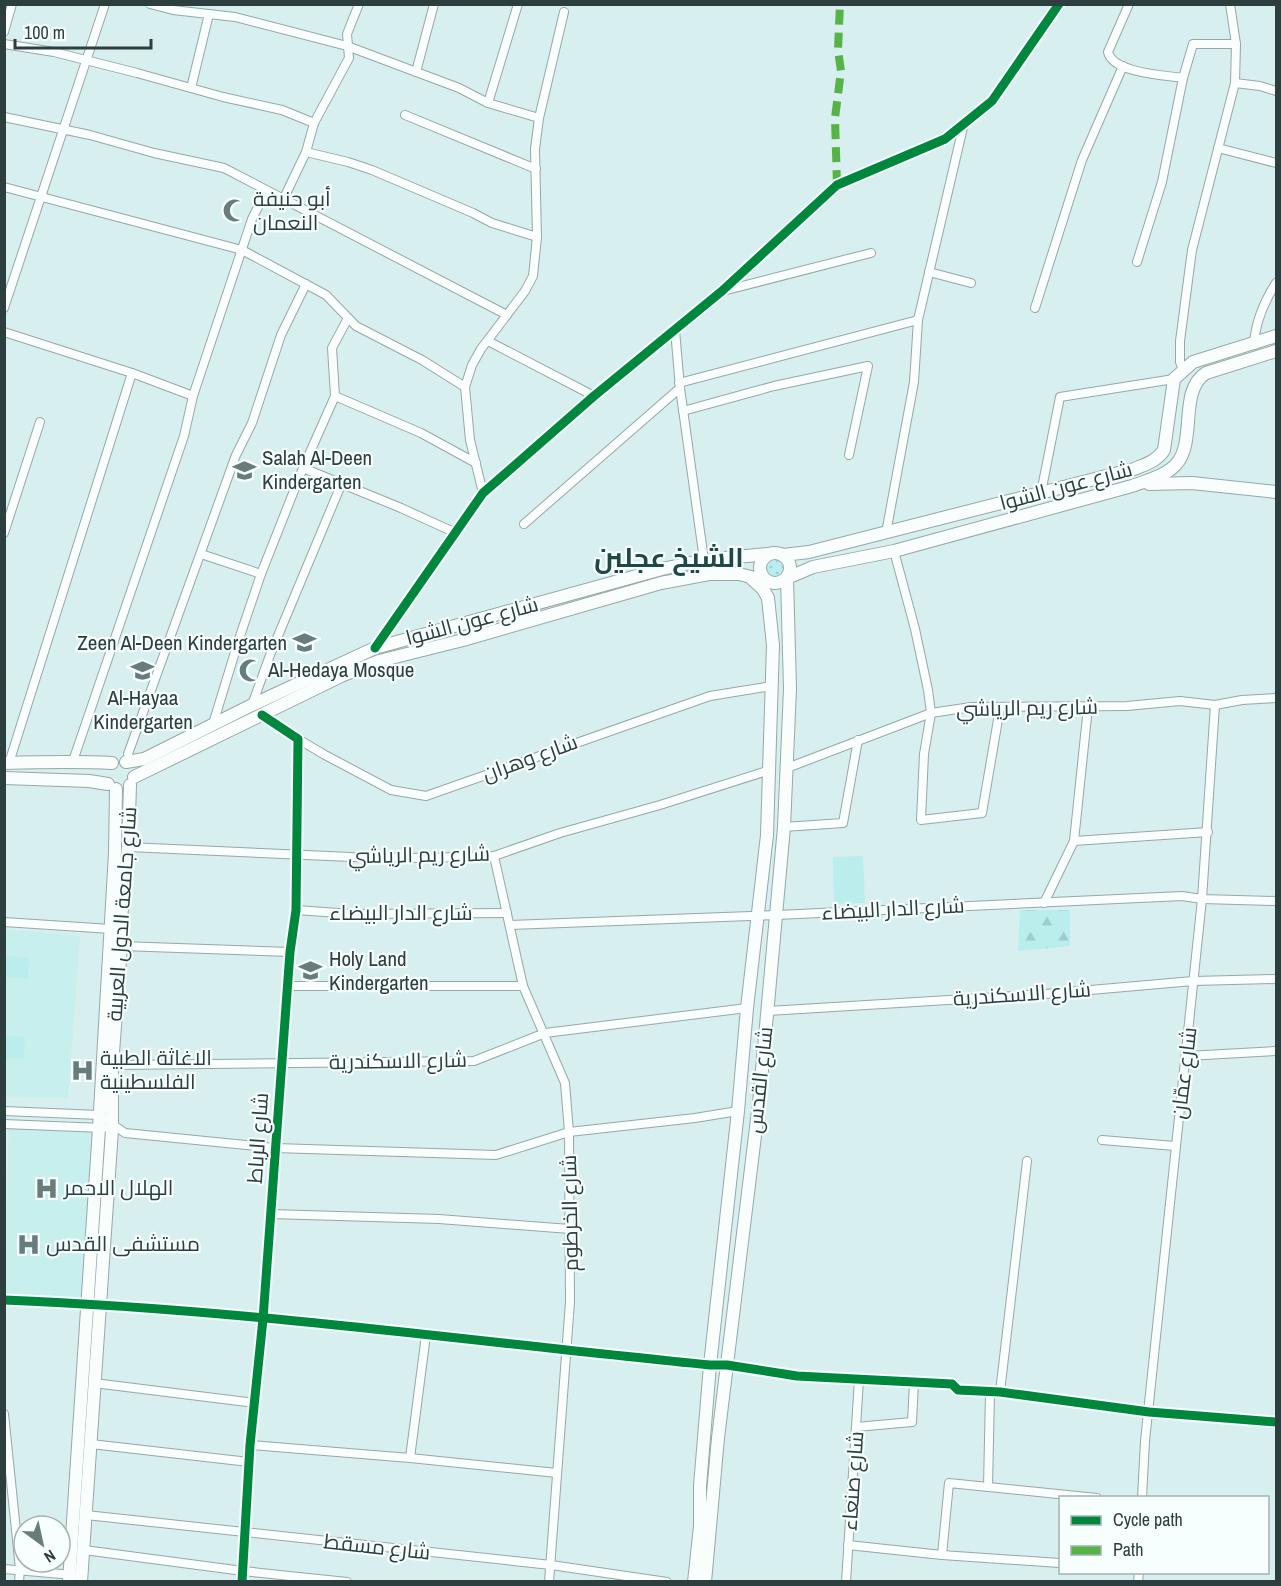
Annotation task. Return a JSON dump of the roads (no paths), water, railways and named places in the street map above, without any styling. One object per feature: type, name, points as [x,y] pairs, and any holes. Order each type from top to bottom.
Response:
[{"type":"main road","points":[[1179,375],[1193,362],[1276,336]]},
{"type":"main road","points":[[1192,483],[1185,475],[1184,452],[1193,391],[1197,380],[1206,373],[1276,351]]},
{"type":"main road","name":"شارع عون الشوا","points":[[783,555],[809,552],[886,533],[1134,469],[1159,458],[1164,450],[1179,375]]},
{"type":"main road","name":"شارع عون الشوا","points":[[788,578],[806,570],[894,551],[1132,486],[1172,469],[1184,452]]},
{"type":"main road","name":"شارع عون الشوا","points":[[1132,486],[1166,482],[1192,483],[1276,492]]},
{"type":"main road","points":[[768,554],[783,555],[790,563],[788,578],[774,584],[765,580],[760,572],[761,562],[768,554]]},
{"type":"main road","name":"شارع عون الشوا","points":[[127,758],[144,759],[252,705],[375,648],[662,568],[704,560],[768,554]]},
{"type":"main road","points":[[787,596],[794,582],[806,570]]},
{"type":"main road","name":"شارع عون الشوا","points":[[132,781],[341,676],[379,661],[463,640],[661,583],[709,574],[765,580]]},
{"type":"main road","points":[[750,577],[763,589],[768,598]]},
{"type":"main road","name":"شارع القدس","points":[[705,1581],[727,1365],[759,1103],[777,915],[784,827],[790,689],[788,578]]},
{"type":"main road","name":"شارع القدس","points":[[694,1581],[711,1365],[766,835],[773,645],[765,580]]},
{"type":"main road","points":[[4,778],[88,781],[126,788],[132,781],[132,768],[127,758],[112,763],[73,761],[37,764],[7,763]]},
{"type":"main road","points":[[112,763],[106,770],[106,780],[112,786]]},
{"type":"main road","name":"شارع جامعة الدول العربية","points":[[75,1579],[132,781]]},
{"type":"main road","name":"شارع جامعة الدول العربية","points":[[106,1123],[112,786]]},
{"type":"main road","name":"شارع جامعة الدول العربية","points":[[75,1579],[84,1550],[94,1383],[93,1304]]},
{"type":"street","points":[[4,32],[12,4]]},
{"type":"street","points":[[4,308],[105,4]]},
{"type":"street","points":[[150,4],[173,10],[235,17],[347,46],[459,88],[488,103],[539,118]]},
{"type":"street","points":[[283,200],[306,152],[314,123],[349,58],[347,34],[359,4]]},
{"type":"street","points":[[416,72],[434,4]]},
{"type":"street","points":[[488,103],[518,4]]},
{"type":"street","points":[[375,648],[483,493],[594,396],[722,291],[837,185],[945,139],[992,101],[1059,4]]},
{"type":"street","points":[[1129,4],[1108,52],[1110,59],[1140,72],[1183,78]]},
{"type":"street","points":[[1041,493],[1060,397],[1179,375],[1180,341],[1192,250],[1235,83],[1236,44],[1230,4]]},
{"type":"street","points":[[483,493],[470,440],[465,387],[472,365],[533,276],[537,237],[535,149],[539,118],[564,12]]},
{"type":"street","points":[[191,88],[209,14]]},
{"type":"street","points":[[4,44],[54,51],[223,98],[282,110],[314,123]]},
{"type":"street","points":[[1137,262],[1162,182],[1183,78],[1193,44],[1236,44]]},
{"type":"street","points":[[1035,308],[1082,160],[1123,66]]},
{"type":"street","points":[[1235,83],[1260,86],[1276,91]]},
{"type":"street","points":[[405,115],[536,169]]},
{"type":"street","points":[[4,117],[224,168],[507,315]]},
{"type":"street","points":[[886,533],[914,382],[918,320],[964,123]]},
{"type":"street","points":[[1218,148],[1276,162]]},
{"type":"street","points":[[306,152],[372,170],[492,223],[537,237]]},
{"type":"street","points":[[4,187],[242,250],[326,295],[356,326],[422,360],[465,387]]},
{"type":"street","points":[[73,761],[184,436],[193,396],[252,219],[267,191]]},
{"type":"street","points":[[722,291],[871,253]]},
{"type":"street","points":[[929,272],[971,284]]},
{"type":"street","points":[[1255,358],[1254,343],[1265,299],[1276,283]]},
{"type":"street","points":[[127,758],[236,455],[252,423],[281,335],[306,284]]},
{"type":"street","points":[[213,724],[261,574],[334,396],[332,348],[348,318]]},
{"type":"street","points":[[524,524],[680,386],[918,320]]},
{"type":"street","points":[[675,330],[683,411],[704,560]]},
{"type":"street","points":[[4,332],[132,373],[193,396]]},
{"type":"street","points":[[488,341],[594,396]]},
{"type":"street","points":[[683,411],[774,386],[868,366],[849,455]]},
{"type":"street","points":[[7,763],[132,373]]},
{"type":"street","points":[[334,396],[421,433],[476,463]]},
{"type":"street","points":[[4,533],[40,422]]},
{"type":"street","points":[[303,468],[456,533]]},
{"type":"street","points":[[252,705],[270,655],[341,485]]},
{"type":"street","points":[[894,551],[915,629],[931,713],[924,754],[921,820],[982,813],[1000,708]]},
{"type":"street","points":[[201,554],[261,574]]},
{"type":"street","name":"شارع وهران","points":[[298,739],[391,790],[426,796],[710,696],[772,686]]},
{"type":"street","name":"شارع ريم الرياشي","points":[[787,768],[931,713],[971,707],[1127,706],[1180,700],[1215,705],[1242,700],[1276,698]]},
{"type":"street","name":"شارع عمّان","points":[[1142,1496],[1145,1441],[1202,899],[1215,705]]},
{"type":"street","points":[[1044,903],[1074,841],[1088,707]]},
{"type":"street","points":[[262,715],[298,739]]},
{"type":"street","name":"شارع الرباط","points":[[242,1581],[250,1445],[263,1319],[290,952],[296,910],[298,739]]},
{"type":"street","points":[[784,827],[843,823],[858,740]]},
{"type":"street","name":"شارع ريم الرياشي","points":[[128,847],[426,858],[494,856],[560,833],[660,805],[770,770]]},
{"type":"street","points":[[1074,841],[1208,832]]},
{"type":"street","name":"شارع الخرطوم","points":[[494,856],[523,986],[565,1083],[569,1132],[570,1302],[549,1581]]},
{"type":"street","name":"شارع الدار البيضاء","points":[[510,925],[1182,896],[1202,899],[1276,901]]},
{"type":"street","name":"شارع الدار البيضاء","points":[[296,910],[354,914],[507,913]]},
{"type":"street","points":[[4,922],[111,929]]},
{"type":"street","points":[[121,946],[290,952]]},
{"type":"street","name":"شارع الاسكندرية","points":[[768,1011],[1046,994],[1193,981],[1276,978]]},
{"type":"street","points":[[288,986],[523,986]]},
{"type":"street","name":"شارع الاسكندرية","points":[[115,1065],[474,1061],[545,1033],[747,1008]]},
{"type":"street","points":[[1187,1056],[1276,1051]]},
{"type":"street","points":[[4,1111],[106,1123],[125,1133],[275,1148],[496,1155],[569,1132],[738,1111]]},
{"type":"street","points":[[4,1124],[106,1123]]},
{"type":"street","points":[[1102,1140],[1175,1146]]},
{"type":"street","points":[[1000,1392],[1027,1161]]},
{"type":"street","points":[[271,1214],[440,1219],[570,1229]]},
{"type":"street","points":[[4,1300],[93,1304],[263,1319],[567,1351],[727,1365],[797,1376],[952,1384],[958,1390],[1000,1392],[1149,1412],[1276,1422]]},
{"type":"street","points":[[410,1458],[426,1335]]},
{"type":"street","name":"شارع صنعاء","points":[[846,1581],[860,1380]]},
{"type":"street","points":[[856,1427],[912,1422],[914,1382]]},
{"type":"street","points":[[94,1383],[255,1403]]},
{"type":"street","points":[[988,1487],[990,1392]]},
{"type":"street","points":[[4,1414],[14,1514]]},
{"type":"street","points":[[90,1444],[249,1462]]},
{"type":"street","points":[[250,1445],[557,1473]]},
{"type":"street","points":[[942,1555],[949,1483],[1086,1496]]},
{"type":"street","name":"شارع مسقط","points":[[86,1515],[551,1564],[667,1581]]},
{"type":"street","points":[[848,1545],[942,1555],[1059,1563]]},
{"type":"street","points":[[84,1550],[243,1571],[347,1581]]},
{"type":"street","points":[[48,1574],[75,1579]]},
{"type":"place","name":"أبو حنيفة النعمان","points":[[235,211]]},
{"type":"place","name":"Salah Al-Deen Kindergarten","points":[[244,470]]},
{"type":"place","name":"Zeen Al-Deen Kindergarten","points":[[305,643]]},
{"type":"place","name":"Al-Hayaa Kindergarten","points":[[143,670]]},
{"type":"place","name":"Al-Hedaya Mosque","points":[[250,670]]},
{"type":"place","name":"Holy Land Kindergarten","points":[[311,971]]},
{"type":"place","name":"الاغاثة الطبية الفلسطينية","points":[[82,1070]]},
{"type":"place","name":"الهلال الاحمر","points":[[46,1188]]},
{"type":"place","name":"مستشفى القدس","points":[[28,1244]]},
{"type":"district","name":"الشيخ عجلين","points":[[669,558]]}]
